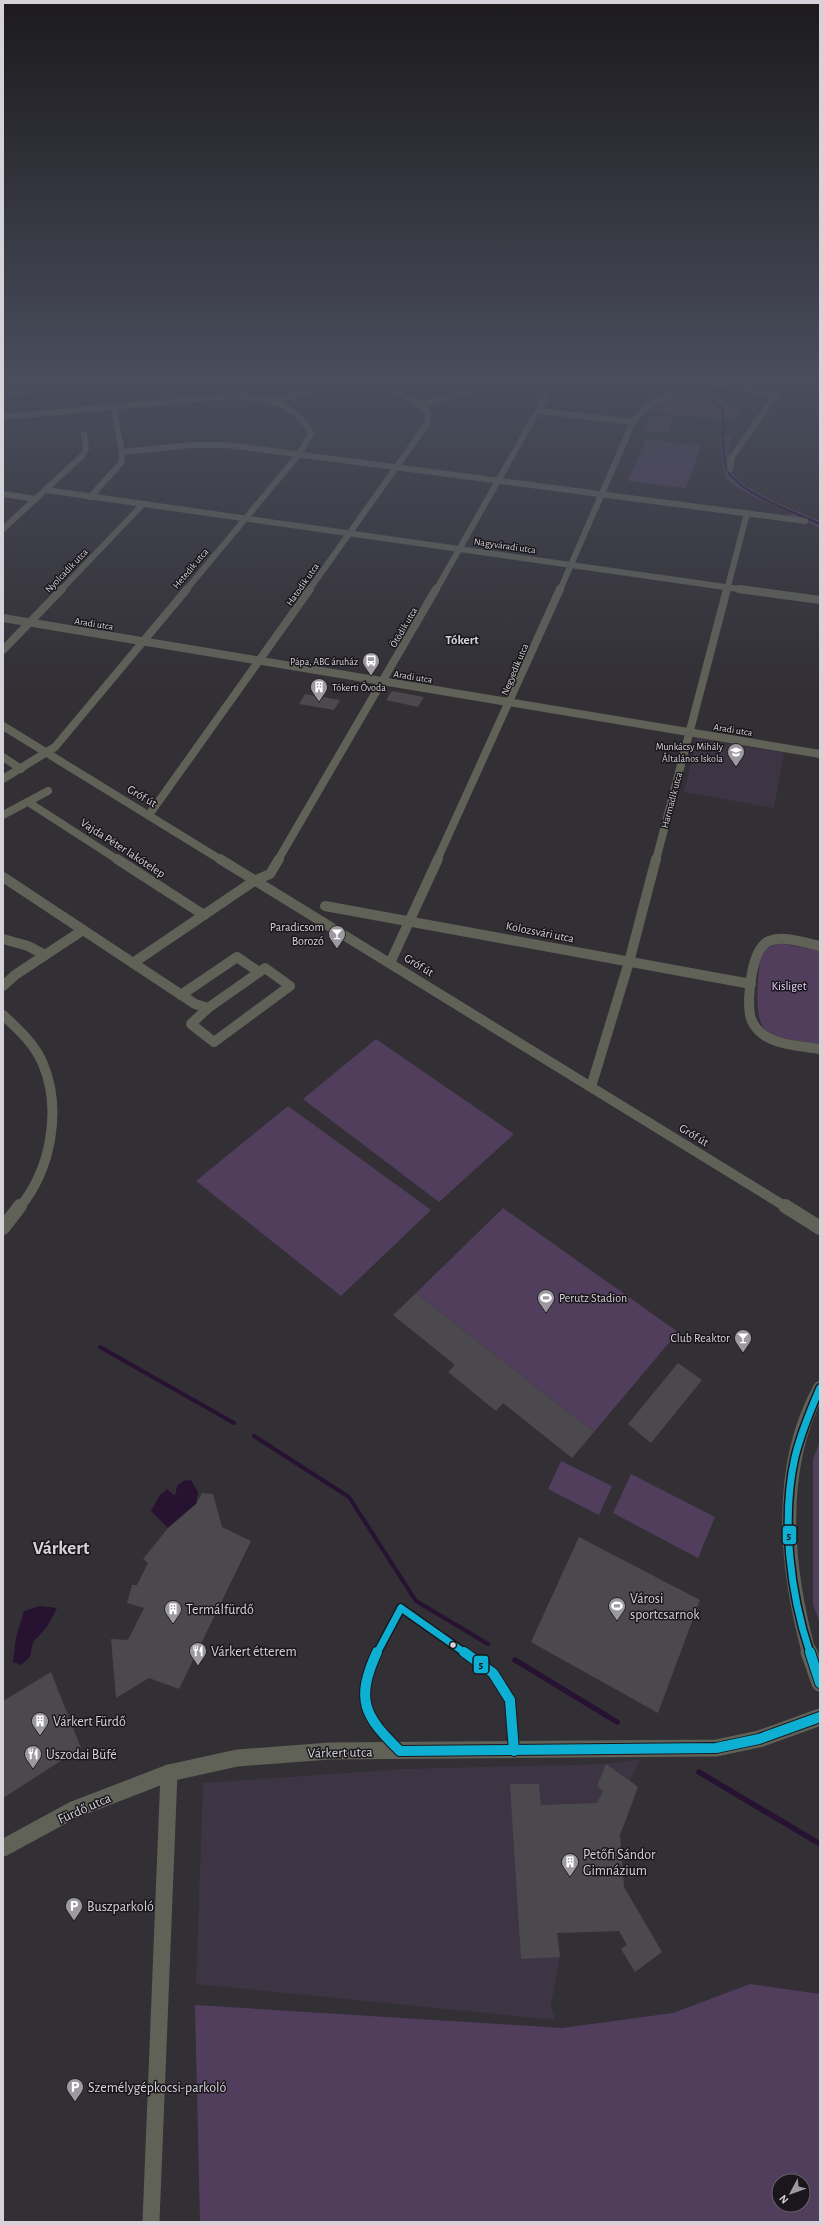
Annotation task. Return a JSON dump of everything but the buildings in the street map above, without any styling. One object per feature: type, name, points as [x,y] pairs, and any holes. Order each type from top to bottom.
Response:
[{"type":"street","points":[[3,529],[55,482]]},
{"type":"street","points":[[90,496],[103,482]]},
{"type":"street","name":"Hetedik utca","points":[[48,754],[276,482]]},
{"type":"street","name":"Hatodik utca","points":[[149,816],[387,482]]},
{"type":"street","name":"Ötödik utca","points":[[254,881],[270,874],[497,482]]},
{"type":"street","points":[[511,482],[805,521]]},
{"type":"street","name":"Negyedik utca","points":[[390,963],[510,702],[606,482]]},
{"type":"street","name":"Nagyváradi utca","points":[[46,490],[820,600]]},
{"type":"street","points":[[3,494],[36,499]]},
{"type":"street","name":"Nyolcadik utca","points":[[3,650],[143,504]]},
{"type":"street","name":"Harmadik utca","points":[[591,1086],[629,962],[747,513]]},
{"type":"street","name":"Aradi utca","points":[[3,618],[820,754]]},
{"type":"street","name":"Gróf út","points":[[3,726],[820,1228]]},
{"type":"street","points":[[3,779],[48,754]]},
{"type":"street","points":[[3,757],[21,769]]},
{"type":"street","points":[[3,816],[48,790]]},
{"type":"street","name":"Vajda Péter lakótelep","points":[[28,802],[204,916]]},
{"type":"street","points":[[3,877],[195,1004],[208,1008]]},
{"type":"street","points":[[133,963],[254,881]]},
{"type":"street","name":"Kolozsvári utca","points":[[325,906],[751,984]]},
{"type":"street","points":[[3,986],[44,955],[83,930]]},
{"type":"street","points":[[820,946],[776,938],[763,944],[756,954],[751,984],[750,1016],[759,1032],[780,1041],[820,1049]]},
{"type":"street","points":[[3,939],[28,946],[44,955]]},
{"type":"street","points":[[181,995],[237,957],[259,972]]},
{"type":"street","points":[[264,968],[290,986],[214,1042],[191,1024],[208,1008],[264,968]]},
{"type":"street","points":[[3,1015],[26,1035],[41,1057],[50,1078],[53,1103],[52,1131],[46,1160],[34,1187],[13,1217],[3,1228]]},
{"type":"street","points":[[820,1388],[803,1424],[792,1477],[791,1538],[796,1595],[811,1662],[820,1683]]},
{"type":"street","name":"Várkert utca","points":[[169,1774],[237,1758],[330,1751],[716,1748],[759,1739],[820,1717]]},
{"type":"street","points":[[151,2222],[169,1774]]},
{"type":"street","name":"Fürdő utca","points":[[3,1848],[73,1810],[169,1774]]},
{"type":"shaded area","name":"Munkácsy Mihály Általános Iskola","points":[[697,738],[784,753],[774,808],[684,792]]},
{"type":"shaded area","points":[[191,1480],[198,1492],[196,1504],[168,1528],[151,1511],[160,1495],[167,1489],[175,1496],[177,1486],[183,1481]]},
{"type":"shaded area","points":[[40,1606],[57,1608],[47,1627],[33,1642],[30,1657],[21,1665],[13,1662],[16,1638],[24,1611]]},
{"type":"shaded area","points":[[641,1759],[630,1780],[638,1787],[620,1835],[624,1887],[662,1952],[635,1972],[621,1949],[627,1945],[619,1931],[557,1933],[560,1957],[551,2005],[555,2020],[196,1984],[203,1783],[403,1769],[606,1764]]},
{"type":"green space","points":[[635,482],[688,482],[686,488]]},
{"type":"green space","points":[[730,482],[741,482],[760,494],[820,521],[820,528],[798,517],[789,516],[792,513],[741,490]]},
{"type":"green space","name":"Kisliget","points":[[779,943],[820,951],[820,1044],[775,1035],[768,1032],[761,1022],[758,1004],[760,955],[767,948]]},
{"type":"green space","points":[[376,1039],[514,1134],[439,1202],[303,1099]]},
{"type":"green space","points":[[288,1106],[431,1210],[341,1296],[196,1181]]},
{"type":"green space","name":"Perutz Stadion","points":[[503,1208],[678,1332],[594,1432],[416,1293]]},
{"type":"green space","points":[[820,1441],[820,1623],[813,1605],[813,1459]]},
{"type":"green space","points":[[561,1461],[612,1486],[599,1515],[548,1489]]},
{"type":"green space","points":[[631,1474],[715,1517],[698,1558],[613,1513]]},
{"type":"green space","points":[[750,1984],[820,1994],[820,2222],[200,2222],[195,2005],[562,2028],[673,2013]]},
{"type":"waterway","points":[[737,482],[767,501],[820,524]]},
{"type":"waterway","points":[[100,1347],[234,1423]]},
{"type":"waterway","points":[[254,1436],[349,1497],[416,1601],[488,1644]]},
{"type":"waterway","points":[[515,1660],[617,1722]]},
{"type":"waterway","points":[[699,1772],[820,1844]]},
{"type":"transit line","name":"5","points":[[820,1388],[805,1422],[795,1458],[790,1496],[789,1534],[792,1573],[799,1611],[808,1648],[820,1683]]},
{"type":"transit line","name":"5","points":[[401,1608],[493,1673],[510,1700],[514,1751]]},
{"type":"transit line","name":"5","points":[[400,1751],[374,1725],[368,1714],[365,1701],[366,1687],[374,1659],[401,1608]]},
{"type":"transit line","name":"5","points":[[400,1751],[716,1748],[759,1739],[820,1717]]},
{"type":"place","name":"Pápa, ABC áruház","points":[[371,676]]},
{"type":"place","name":"Tókerti Óvoda","points":[[319,702]]},
{"type":"place","name":"Munkácsy Mihály Általános Iskola","points":[[736,767]]},
{"type":"place","name":"Paradicsom Borozó","points":[[337,949]]},
{"type":"place","name":"Perutz Stadion","points":[[546,1313]]},
{"type":"place","name":"Club Reaktor","points":[[743,1353]]},
{"type":"place","name":"Városi sportcsarnok","points":[[617,1621]]},
{"type":"place","name":"Termálfürdő","points":[[173,1624]]},
{"type":"place","name":"Várkert étterem","points":[[198,1666]]},
{"type":"place","name":"Várkert Fürdő","points":[[40,1736]]},
{"type":"place","name":"Uszodai Büfé","points":[[33,1769]]},
{"type":"place","name":"Petőfi Sándor Gimnázium","points":[[570,1877]]},
{"type":"place","name":"Buszparkoló","points":[[74,1921]]},
{"type":"place","name":"Személygépkocsi-parkoló","points":[[75,2102]]},
{"type":"district","name":"Tókert","points":[[462,639]]},
{"type":"district","name":"Várkert","points":[[61,1547]]}]
